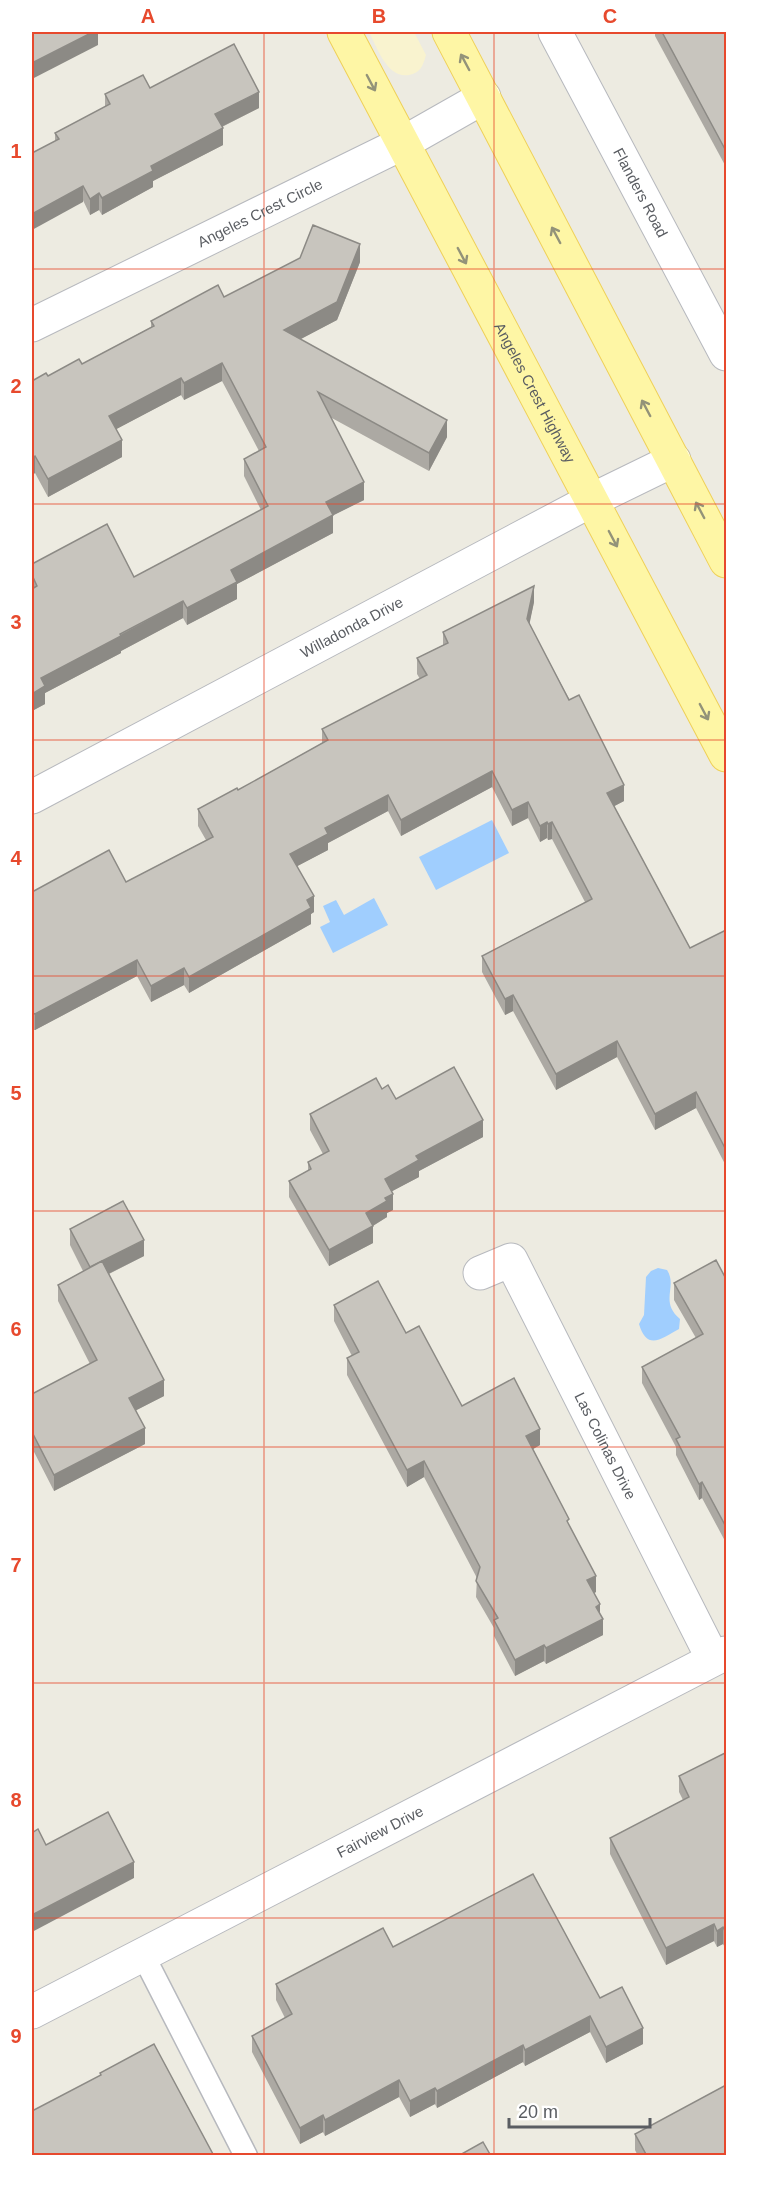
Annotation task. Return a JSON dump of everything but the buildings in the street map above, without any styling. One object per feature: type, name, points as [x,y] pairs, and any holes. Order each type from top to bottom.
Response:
[{"type":"main road","name":"Angeles Crest Highway","points":[[344,32],[726,754]]},
{"type":"main road","points":[[449,32],[726,561]]},
{"type":"street","name":"Flanders Road","points":[[555,32],[726,354]]},
{"type":"street","name":"Angeles Crest Circle","points":[[32,325],[403,143],[484,97]]},
{"type":"street","name":"Willadonda Drive","points":[[32,798],[591,500],[674,460]]},
{"type":"street","name":"Las Colinas Drive","points":[[480,1273],[510,1260],[720,1656]]},
{"type":"street","name":"Fairview Drive","points":[[32,2012],[720,1656]]},
{"type":"lane","points":[[143,1955],[246,2156]]},
{"type":"sand","points":[[369,32],[414,32],[426,55],[424,62],[416,73],[401,75],[395,72],[384,61]]},
{"type":"water","points":[[492,820],[509,853],[436,890],[419,857]]},
{"type":"water","points":[[374,898],[388,925],[333,953],[320,927],[330,922],[323,906],[336,900],[344,915]]},
{"type":"water","points":[[658,1268],[667,1270],[670,1276],[671,1306],[680,1319],[679,1329],[661,1339],[650,1340],[646,1338],[639,1324],[644,1315],[646,1277]]}]
